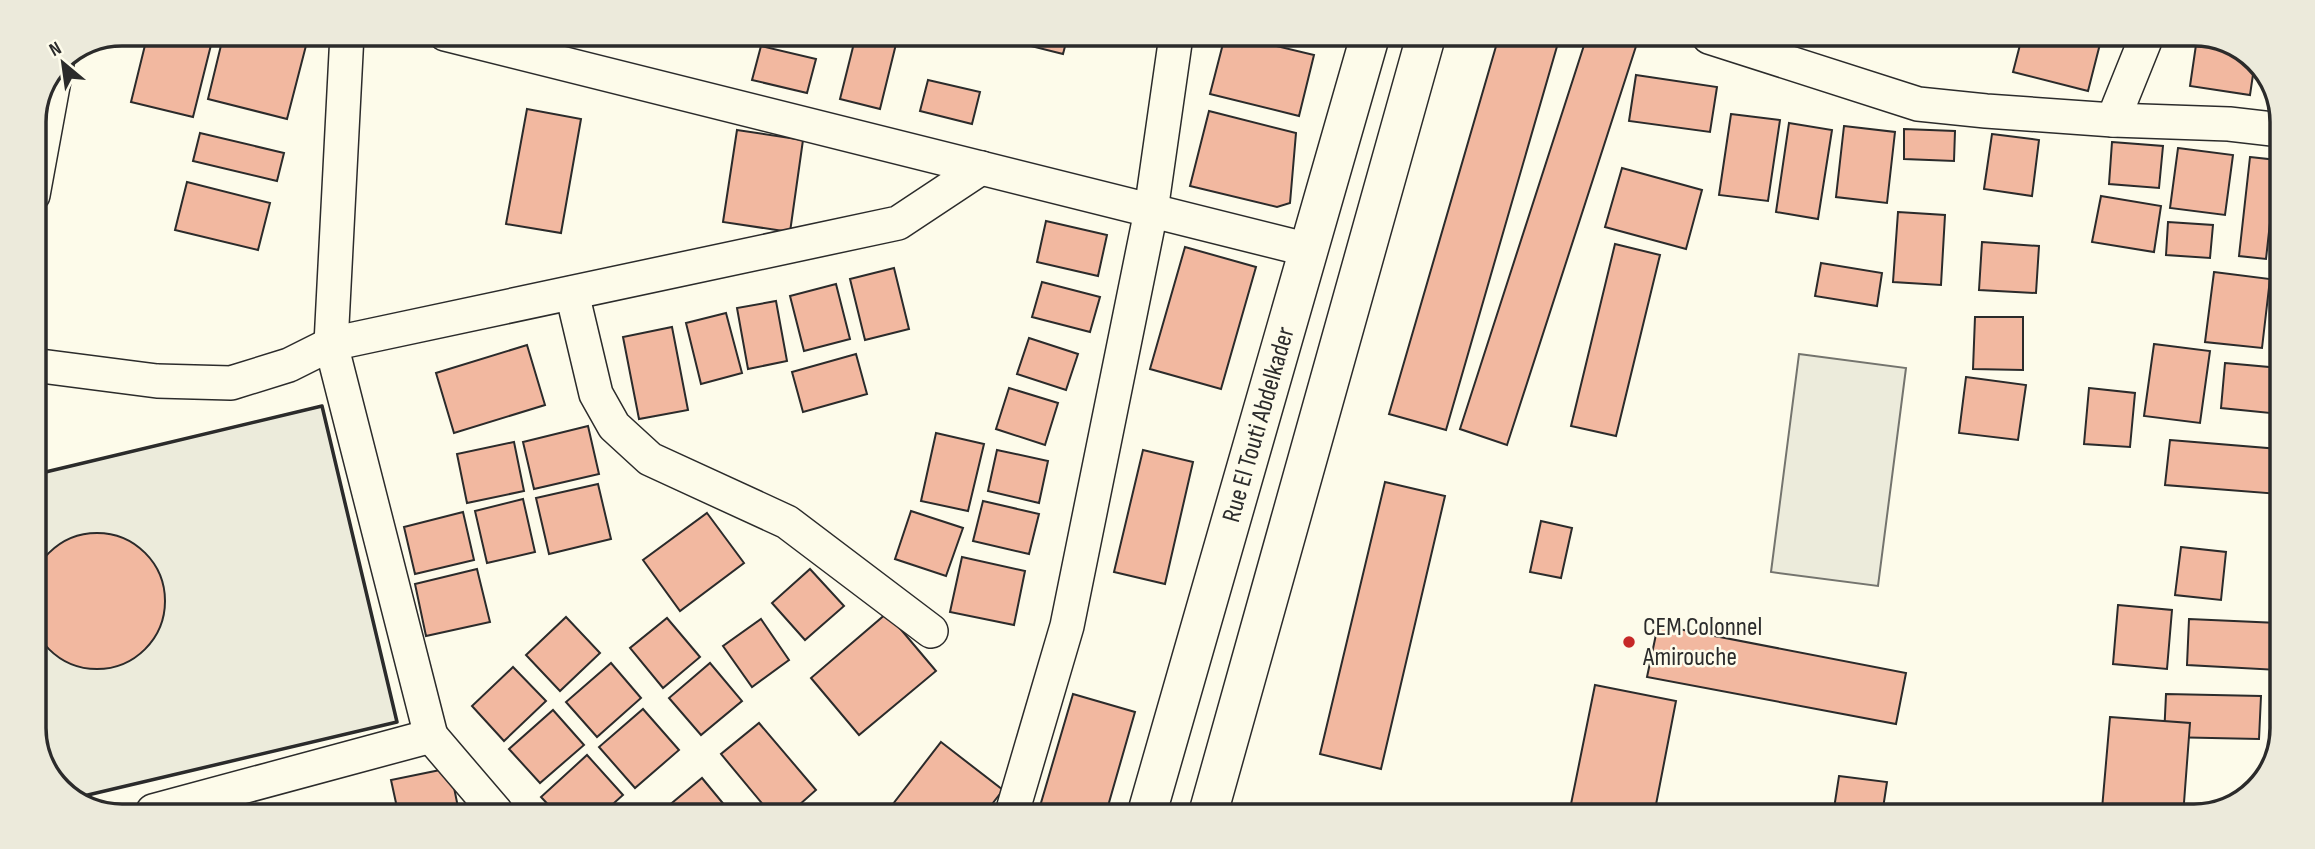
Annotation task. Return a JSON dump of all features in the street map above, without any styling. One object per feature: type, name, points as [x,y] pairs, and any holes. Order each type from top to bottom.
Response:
[{"type":"street","points":[[346,46],[331,344],[431,736],[489,804]]},
{"type":"street","points":[[493,46],[1309,250]]},
{"type":"street","points":[[1015,804],[1067,626],[1151,211],[1176,46]]},
{"type":"street","name":"Rue El Touti Abdelkader","points":[[1150,804],[1367,46]]},
{"type":"street","points":[[1211,804],[1423,46]]},
{"type":"street","points":[[1737,46],[1918,104],[2113,120],[2229,124],[2269,129]]},
{"type":"street","points":[[2113,120],[2143,46]]},
{"type":"street","points":[[46,124],[52,90]]},
{"type":"street","points":[[46,367],[157,381],[231,383],[289,365],[331,344],[898,223],[981,168]]},
{"type":"street","points":[[572,293],[596,394],[614,426],[650,459],[787,522],[931,631]]},
{"type":"street","points":[[179,804],[431,736]]},
{"type":"shaded area","points":[[1799,354],[1906,368],[1878,586],[1771,572]]},
{"type":"shaded area","points":[[322,406],[397,722],[87,795],[79,791],[56,766],[51,757],[46,733],[46,472]]},
{"type":"building","points":[[145,46],[211,46],[193,117],[131,102]]},
{"type":"building","points":[[221,46],[306,46],[287,119],[208,99]]},
{"type":"building","points":[[761,46],[816,59],[807,93],[752,80]]},
{"type":"building","points":[[853,46],[896,46],[880,109],[840,99]]},
{"type":"building","points":[[1031,46],[1065,46],[1063,54]]},
{"type":"building","points":[[1222,46],[1276,46],[1314,55],[1299,116],[1210,94]]},
{"type":"building","points":[[1496,46],[1557,46],[1446,430],[1389,414]]},
{"type":"building","points":[[1584,46],[1636,46],[1507,445],[1460,429]]},
{"type":"building","points":[[2020,46],[2099,46],[2088,91],[2013,72]]},
{"type":"building","points":[[2196,46],[2227,53],[2253,74],[2250,95],[2190,86]]},
{"type":"building","points":[[1636,75],[1717,87],[1710,132],[1629,121]]},
{"type":"building","points":[[928,80],[980,92],[972,124],[920,111]]},
{"type":"building","points":[[527,109],[581,119],[561,233],[506,224]]},
{"type":"building","points":[[1209,111],[1296,133],[1290,203],[1277,207],[1190,186]]},
{"type":"building","points":[[1731,114],[1780,120],[1768,201],[1719,195]]},
{"type":"building","points":[[1789,123],[1832,130],[1818,219],[1776,212]]},
{"type":"building","points":[[1844,126],[1895,132],[1887,203],[1836,197]]},
{"type":"building","points":[[1904,129],[1955,131],[1954,161],[1904,159]]},
{"type":"building","points":[[737,130],[803,140],[790,232],[723,222]]},
{"type":"building","points":[[200,133],[284,153],[277,181],[193,161]]},
{"type":"building","points":[[1992,134],[2039,140],[2032,196],[1984,189]]},
{"type":"building","points":[[2112,142],[2163,146],[2159,188],[2109,184]]},
{"type":"building","points":[[2178,148],[2233,155],[2225,215],[2170,208]]},
{"type":"building","points":[[2250,157],[2269,159],[2269,230],[2266,259],[2239,256]]},
{"type":"building","points":[[1622,168],[1702,190],[1686,249],[1605,227]]},
{"type":"building","points":[[187,182],[270,203],[258,250],[175,230]]},
{"type":"building","points":[[2101,196],[2161,206],[2154,252],[2092,242]]},
{"type":"building","points":[[1898,212],[1945,215],[1941,285],[1893,282]]},
{"type":"building","points":[[1046,221],[1107,235],[1098,276],[1037,262]]},
{"type":"building","points":[[2168,222],[2213,225],[2210,258],[2166,255]]},
{"type":"building","points":[[1982,242],[2039,246],[2036,293],[1979,290]]},
{"type":"building","points":[[1615,244],[1660,255],[1616,436],[1571,426]]},
{"type":"building","points":[[1185,247],[1256,267],[1221,389],[1150,369]]},
{"type":"building","points":[[1821,263],[1882,273],[1877,306],[1815,296]]},
{"type":"building","points":[[894,268],[909,329],[865,340],[850,279]]},
{"type":"building","points":[[2214,272],[2269,279],[2262,348],[2205,342]]},
{"type":"building","points":[[1042,282],[1100,297],[1090,332],[1032,317]]},
{"type":"building","points":[[836,284],[850,339],[804,351],[790,296]]},
{"type":"building","points":[[776,301],[787,361],[748,369],[737,308]]},
{"type":"building","points":[[726,313],[742,373],[701,384],[686,323]]},
{"type":"building","points":[[1975,317],[2023,317],[2023,370],[1973,369]]},
{"type":"building","points":[[672,327],[688,410],[639,419],[623,337]]},
{"type":"building","points":[[1029,338],[1078,354],[1066,390],[1017,374]]},
{"type":"building","points":[[2154,344],[2210,351],[2200,423],[2144,416]]},
{"type":"building","points":[[527,345],[545,405],[454,433],[436,373]]},
{"type":"building","points":[[856,354],[867,394],[803,412],[792,372]]},
{"type":"building","points":[[2225,363],[2269,367],[2269,413],[2221,408]]},
{"type":"building","points":[[1966,377],[2026,385],[2018,440],[1959,433]]},
{"type":"building","points":[[1009,388],[1058,403],[1045,445],[996,429]]},
{"type":"building","points":[[2089,388],[2135,393],[2130,447],[2084,444]]},
{"type":"building","points":[[588,426],[599,474],[534,489],[523,442]]},
{"type":"building","points":[[936,433],[984,444],[968,511],[921,501]]},
{"type":"building","points":[[2170,440],[2270,448],[2270,493],[2165,485]]},
{"type":"building","points":[[514,442],[524,491],[467,503],[457,454]]},
{"type":"building","points":[[997,450],[1048,461],[1039,503],[988,491]]},
{"type":"building","points":[[1143,450],[1193,462],[1165,584],[1114,572]]},
{"type":"building","points":[[1385,482],[1445,496],[1381,769],[1320,754]]},
{"type":"building","points":[[598,484],[611,539],[549,554],[536,498]]},
{"type":"building","points":[[523,499],[535,552],[487,563],[475,511]]},
{"type":"building","points":[[983,501],[1039,514],[1029,554],[973,541]]},
{"type":"building","points":[[911,511],[963,528],[946,576],[895,559]]},
{"type":"building","points":[[463,512],[474,560],[415,574],[404,527]]},
{"type":"building","points":[[707,513],[744,563],[680,611],[643,560]]},
{"type":"building","points":[[1541,521],[1572,528],[1561,578],[1530,572]]},
{"type":"building","points":[[97,533],[123,539],[135,545],[153,563],[163,588],[163,614],[153,639],[135,657],[123,663],[97,669],[84,667],[59,657],[46,645],[46,557],[71,539]]},
{"type":"building","points":[[2181,547],[2226,552],[2221,600],[2175,595]]},
{"type":"building","points":[[962,557],[1025,571],[1014,625],[950,612]]},
{"type":"building","points":[[477,569],[490,622],[426,636],[415,584]]},
{"type":"building","points":[[810,569],[844,606],[805,640],[772,603]]},
{"type":"building","points":[[2118,605],[2172,610],[2167,669],[2113,664]]},
{"type":"building","points":[[887,613],[936,671],[859,735],[811,678]]},
{"type":"building","points":[[566,617],[600,653],[560,691],[526,655]]},
{"type":"building","points":[[667,618],[700,657],[663,688],[630,648]]},
{"type":"building","points":[[761,619],[789,660],[752,687],[723,646]]},
{"type":"building","points":[[2189,619],[2270,623],[2270,670],[2187,665]]},
{"type":"building","points":[[1658,625],[1906,673],[1896,724],[1647,677]]},
{"type":"building","points":[[611,663],[641,698],[597,737],[566,702]]},
{"type":"building","points":[[710,663],[742,701],[701,735],[669,698]]},
{"type":"building","points":[[513,667],[546,701],[504,741],[472,706]]},
{"type":"building","points":[[1595,685],[1676,701],[1656,804],[1571,804]]},
{"type":"building","points":[[1073,694],[1135,712],[1109,804],[1041,804]]},
{"type":"building","points":[[2166,694],[2261,696],[2259,739],[2164,737]]},
{"type":"building","points":[[643,709],[679,750],[635,788],[599,747]]},
{"type":"building","points":[[553,710],[584,745],[540,783],[509,749]]},
{"type":"building","points":[[2110,717],[2190,723],[2184,804],[2102,804]]},
{"type":"building","points":[[759,723],[816,790],[800,804],[763,804],[721,754]]},
{"type":"building","points":[[941,742],[1003,790],[992,804],[893,804]]},
{"type":"building","points":[[587,755],[623,795],[613,804],[548,804],[541,797]]},
{"type":"building","points":[[450,768],[457,804],[396,804],[391,780]]},
{"type":"building","points":[[1839,776],[1887,782],[1884,804],[1835,804]]},
{"type":"building","points":[[702,778],[724,804],[671,804]]},
{"type":"wall","points":[[46,472],[322,406],[397,722],[87,795]]},
{"type":"place","name":"CEM Colonnel Amirouche","points":[[1629,642]]}]
